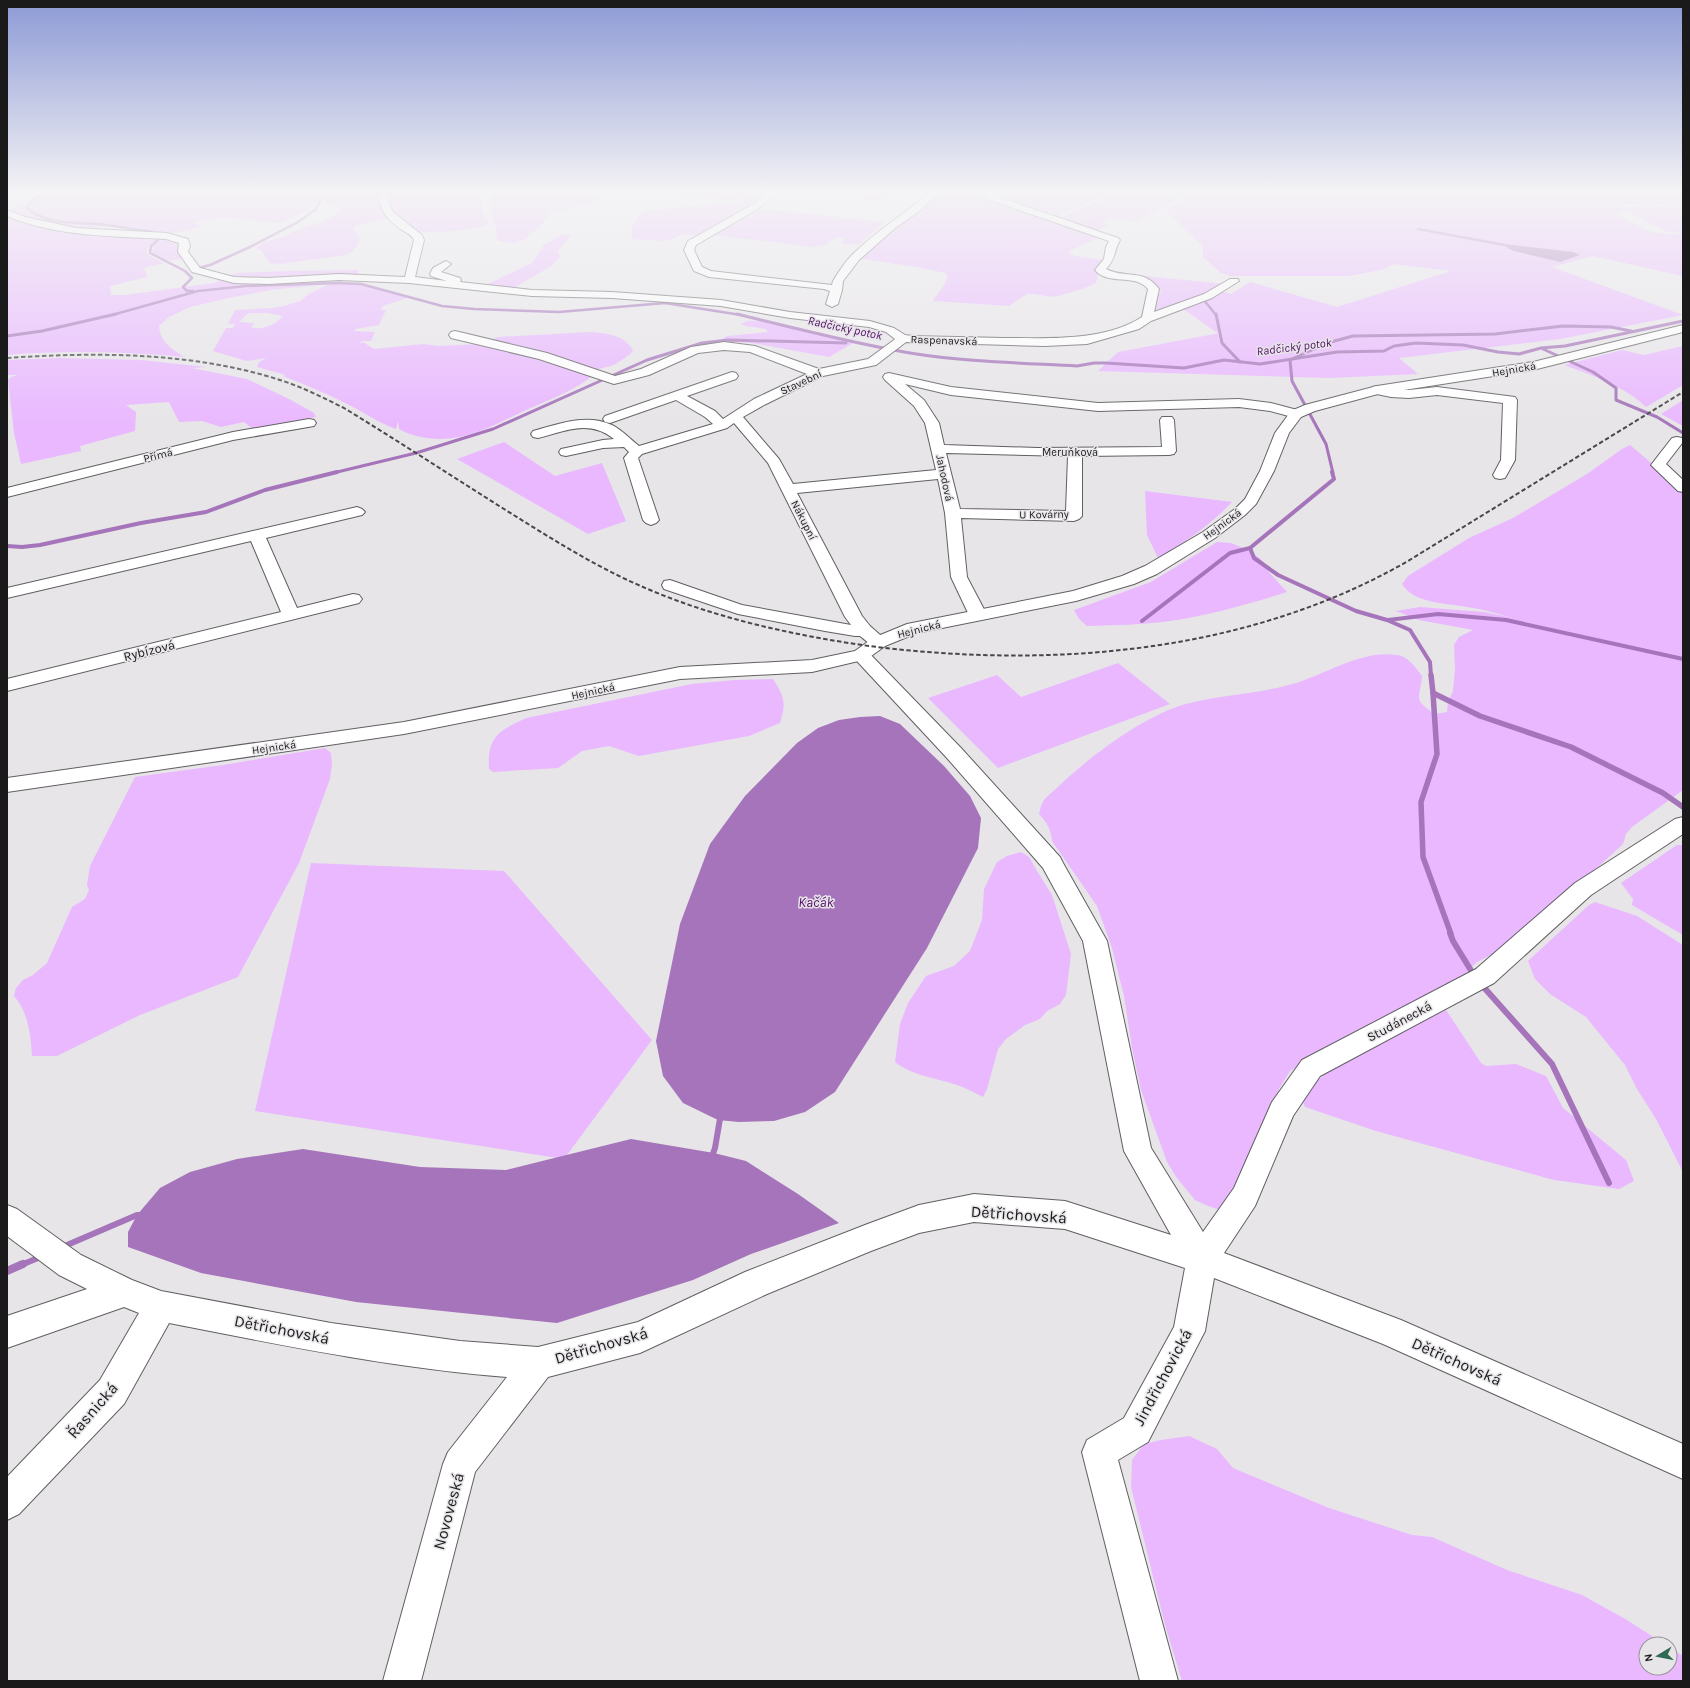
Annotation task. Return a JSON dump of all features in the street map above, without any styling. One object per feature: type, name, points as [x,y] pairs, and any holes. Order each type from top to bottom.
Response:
[{"type":"street","name":"Raspenavská","points":[[196,270],[234,280],[268,281],[339,277],[409,280],[532,293],[612,295],[721,303],[790,315],[870,324],[890,330],[900,338],[913,340],[1045,342],[1087,340],[1135,327],[1146,319],[1208,296],[1234,281]]},
{"type":"street","points":[[409,280],[412,270]]},
{"type":"street","name":"Raspenavská","points":[[436,270],[435,274],[465,282],[478,288]]},
{"type":"street","points":[[701,270],[709,274],[825,286],[837,290]]},
{"type":"street","points":[[844,320],[830,310],[837,290],[838,281],[846,270]]},
{"type":"street","points":[[1100,270],[1106,274],[1138,278],[1150,283],[1154,289],[1146,319]]},
{"type":"street","name":"Hejnická","points":[[7,785],[404,728],[680,673],[812,666],[870,648],[898,633],[913,628],[1076,596],[1128,580],[1156,567],[1208,535],[1240,512],[1251,500],[1267,471],[1282,433],[1296,414],[1332,401],[1377,390],[1533,366],[1683,328]]},
{"type":"street","points":[[455,335],[543,356],[614,380],[645,372],[695,350],[724,346],[751,349],[774,356],[804,369],[819,373]]},
{"type":"street","name":"Stavební","points":[[566,452],[603,444],[631,447],[722,425],[759,402],[819,373],[872,362],[900,342],[900,338]]},
{"type":"street","name":"Jahodová","points":[[872,362],[919,403],[932,423],[953,513],[959,577],[978,615]]},
{"type":"street","points":[[610,419],[732,376]]},
{"type":"street","points":[[889,377],[951,391],[1098,407],[1239,403],[1271,407],[1296,414]]},
{"type":"street","points":[[1377,390],[1391,393],[1409,394],[1437,391],[1510,400],[1508,460],[1500,475]]},
{"type":"street","points":[[676,395],[710,414],[722,425]]},
{"type":"street","name":"Nákupní","points":[[735,416],[774,462],[854,617],[864,630],[870,648],[954,753],[1052,863],[1095,941],[1138,1151],[1215,1264]]},
{"type":"street","name":"Meruňková","points":[[939,449],[1075,452],[1169,452],[1167,420]]},
{"type":"street","name":"Přímá","points":[[7,493],[233,436],[309,423]]},
{"type":"street","points":[[538,434],[570,426],[590,424],[604,426],[631,447],[631,458],[651,520]]},
{"type":"street","points":[[1677,441],[1658,465],[1683,488]]},
{"type":"street","name":"U Kovárny","points":[[953,513],[1074,516],[1075,452]]},
{"type":"street","points":[[788,489],[943,474]]},
{"type":"street","points":[[7,593],[357,512]]},
{"type":"street","points":[[257,536],[291,614]]},
{"type":"street","points":[[670,585],[738,609],[854,631],[864,630]]},
{"type":"street","name":"Rybízová","points":[[7,685],[353,599]]},
{"type":"street","name":"Studánecká","points":[[1215,1264],[1282,1110],[1312,1068],[1485,976],[1583,889],[1683,824]]},
{"type":"street","name":"Dětřichovská","points":[[124,1292],[161,1306],[331,1339],[460,1357],[538,1363],[640,1337],[756,1283],[865,1239],[920,1219],[974,1208],[1065,1215],[1215,1264],[1390,1331],[1683,1462]]},
{"type":"street","points":[[7,1219],[70,1265],[124,1292]]},
{"type":"street","name":"Jindřichovická","points":[[1159,1681],[1099,1452],[1136,1430],[1189,1331],[1215,1264]]},
{"type":"street","points":[[7,1332],[124,1292]]},
{"type":"street","name":"Řasnická","points":[[7,1502],[112,1392],[161,1306]]},
{"type":"street","name":"Novoveská","points":[[402,1681],[460,1464],[538,1363]]},
{"type":"shaded area","points":[[7,270],[145,270],[147,277],[110,286],[111,295],[125,295],[214,283],[236,273],[358,270],[359,276],[340,283],[395,292],[407,298],[383,306],[381,310],[386,310],[379,325],[355,329],[355,331],[375,332],[371,341],[361,341],[360,343],[363,342],[374,349],[423,344],[440,346],[478,344],[523,354],[588,374],[591,377],[566,392],[483,430],[459,437],[436,439],[413,435],[399,429],[398,421],[396,429],[390,427],[333,397],[283,376],[286,375],[257,367],[259,362],[266,358],[247,361],[213,351],[226,328],[233,328],[235,324],[228,324],[235,310],[284,306],[300,301],[309,294],[329,284],[270,290],[224,299],[190,307],[169,317],[159,326],[160,332],[164,341],[184,357],[96,352],[29,353],[7,355]],"holes":[[[248,313],[267,313],[283,316],[273,324],[264,328],[251,327],[255,323],[239,322]]]},
{"type":"shaded area","points":[[518,270],[545,270],[512,289],[487,286],[488,284]]},
{"type":"shaded area","points":[[930,270],[1099,270],[1096,283],[1082,289],[1054,297],[1027,294],[1009,306],[933,301],[946,282],[947,275],[945,273]]},
{"type":"shaded area","points":[[1217,270],[1381,270],[1349,276],[1231,276],[1221,273]]},
{"type":"shaded area","points":[[1441,270],[1560,270],[1683,315],[1560,339],[1399,358],[1418,374],[1329,378],[1098,371],[1118,352],[1220,333],[1216,332],[1182,308],[1222,291],[1231,294],[1250,282],[1337,307],[1451,271]]},
{"type":"shaded area","points":[[1655,270],[1683,270],[1683,276]]},
{"type":"shaded area","points":[[1145,276],[1225,284],[1203,296],[1156,313],[1151,312],[1157,293],[1161,292],[1161,290]]},
{"type":"shaded area","points":[[747,321],[772,322],[855,342],[829,357],[752,343],[719,341],[727,336],[768,332],[766,329],[741,324]]},
{"type":"shaded area","points":[[590,332],[609,334],[621,338],[626,341],[633,351],[614,365],[595,370],[553,355],[489,341],[498,337]]},
{"type":"shaded area","points":[[1683,346],[1683,385],[1646,407],[1637,399],[1618,387],[1597,377],[1564,365],[1622,350],[1644,355]]},
{"type":"shaded area","points":[[60,358],[141,360],[206,367],[192,368],[247,379],[291,400],[314,413],[316,417],[253,429],[244,422],[221,427],[202,421],[179,422],[169,402],[126,405],[136,412],[135,431],[80,446],[81,451],[21,464],[14,433],[8,380],[11,377],[18,375],[7,375],[7,360]]},
{"type":"shaded area","points":[[1683,400],[1683,426],[1661,414]]},
{"type":"shaded area","points":[[504,442],[555,476],[602,463],[626,521],[588,534],[457,459]]},
{"type":"shaded area","points":[[1630,445],[1683,490],[1683,790],[1632,827],[1626,834],[1623,844],[1585,879],[1495,953],[1477,962],[1457,982],[1331,1046],[1290,1071],[1279,1089],[1257,1152],[1220,1210],[1195,1200],[1177,1178],[1167,1162],[1141,1090],[1132,1048],[1124,996],[1112,948],[1097,906],[1052,841],[1048,826],[1039,814],[1043,802],[1074,773],[1103,749],[1137,726],[1170,709],[1213,698],[1282,687],[1308,679],[1345,663],[1371,656],[1384,654],[1397,655],[1408,660],[1422,676],[1419,698],[1423,705],[1435,714],[1447,712],[1448,702],[1453,691],[1455,669],[1454,645],[1459,637],[1473,630],[1419,620],[1396,611],[1420,607],[1484,612],[1513,618],[1479,609],[1432,602],[1407,591],[1402,584],[1408,576],[1469,538],[1513,518],[1587,474]]},
{"type":"shaded area","points":[[1145,491],[1232,502],[1197,533],[1158,558],[1147,535]]},
{"type":"shaded area","points":[[1217,542],[1231,543],[1246,549],[1261,559],[1268,571],[1287,592],[1244,605],[1185,619],[1129,625],[1087,626],[1079,619],[1074,610],[1151,582]]},
{"type":"shaded area","points":[[1118,663],[1170,704],[998,768],[928,698],[997,675],[1021,697]]},
{"type":"shaded area","points":[[773,679],[780,691],[784,705],[780,723],[749,736],[639,756],[609,746],[582,751],[558,768],[493,772],[489,769],[490,749],[497,736],[502,731],[526,718],[692,684],[735,680]]},
{"type":"shaded area","points":[[325,748],[331,753],[332,764],[330,779],[299,863],[238,977],[140,1015],[57,1056],[32,1056],[30,1032],[26,1016],[19,1002],[14,996],[16,988],[23,980],[33,975],[47,963],[72,907],[85,899],[89,890],[87,885],[90,866],[135,777],[223,765]]},
{"type":"shaded area","points":[[1677,845],[1683,845],[1683,935],[1632,905],[1633,899],[1621,883]]},
{"type":"shaded area","points":[[1021,852],[1029,857],[1052,895],[1071,954],[1066,995],[1060,1004],[1047,1011],[1040,1019],[1025,1025],[1006,1039],[998,1049],[987,1089],[983,1097],[960,1086],[909,1071],[895,1062],[900,1024],[908,1003],[926,976],[954,966],[970,951],[982,920],[984,889],[997,862],[1007,856]]},
{"type":"shaded area","points":[[311,863],[504,871],[652,1040],[564,1159],[255,1111]]},
{"type":"shaded area","points":[[1595,902],[1637,916],[1683,945],[1683,1172],[1656,1119],[1637,1089],[1625,1065],[1586,1017],[1550,994],[1535,979],[1528,961],[1589,905]]},
{"type":"shaded area","points":[[1446,1010],[1481,1063],[1486,1066],[1516,1064],[1546,1076],[1563,1108],[1626,1160],[1634,1181],[1619,1189],[1554,1180],[1376,1131],[1305,1107],[1300,1095],[1342,1060]]},
{"type":"shaded area","points":[[1189,1436],[1217,1449],[1233,1468],[1329,1508],[1412,1535],[1432,1537],[1507,1570],[1582,1595],[1627,1620],[1652,1636],[1638,1636],[1638,1676],[1678,1676],[1678,1653],[1683,1656],[1683,1681],[1182,1681],[1165,1625],[1131,1487],[1132,1460],[1144,1444]]},
{"type":"water","name":"Kačák","points":[[880,716],[900,724],[944,766],[970,796],[981,818],[978,848],[927,948],[835,1092],[805,1112],[774,1121],[739,1122],[718,1120],[683,1103],[663,1076],[656,1041],[680,924],[710,844],[745,796],[797,743],[818,728],[839,720]]},
{"type":"water","points":[[631,1139],[714,1153],[746,1161],[798,1194],[839,1223],[751,1254],[693,1280],[557,1323],[356,1302],[201,1273],[128,1247],[128,1232],[137,1215],[160,1188],[190,1172],[237,1159],[303,1149],[420,1167],[506,1170]]},
{"type":"waterway","points":[[183,270],[192,278],[183,287],[187,291],[193,291]]},
{"type":"waterway","name":"Radčický potok","points":[[114,315],[198,291],[246,286],[337,283],[361,284],[442,306],[474,309],[559,312],[665,303],[741,315]]},
{"type":"waterway","points":[[1203,299],[1216,315]]},
{"type":"waterway","name":"Radčický potok","points":[[737,314],[741,315]]},
{"type":"waterway","points":[[1216,314],[1222,343],[1240,362]]},
{"type":"waterway","name":"Radčický potok","points":[[7,336],[42,331],[114,315]]},
{"type":"waterway","name":"Radčický potok","points":[[741,315],[888,349],[931,356],[993,362],[1077,366],[1094,363],[1106,363],[1184,368],[1224,360],[1240,362]]},
{"type":"waterway","name":"Radčický potok","points":[[1292,359],[1337,352],[1384,351],[1394,346],[1416,343],[1463,345],[1498,352],[1519,354],[1541,348],[1565,346],[1683,321]]},
{"type":"waterway","points":[[1292,359],[1327,343],[1353,336],[1495,334],[1563,326],[1611,327],[1631,331]]},
{"type":"waterway","points":[[333,473],[416,453],[493,429],[647,360],[702,343],[728,340],[846,343]]},
{"type":"waterway","points":[[1543,349],[1593,372],[1616,388],[1616,400],[1657,417],[1683,433]]},
{"type":"waterway","name":"Radčický potok","points":[[1240,362],[1260,364],[1292,359]]},
{"type":"waterway","points":[[1292,359],[1290,360],[1292,381],[1326,444],[1333,473]]},
{"type":"waterway","points":[[333,473],[337,472]]},
{"type":"waterway","points":[[1250,548],[1334,479],[1332,472]]},
{"type":"waterway","points":[[7,546],[22,547],[40,545],[141,523],[206,512],[265,490],[333,473]]},
{"type":"waterway","points":[[1142,621],[1230,553],[1250,548]]},
{"type":"waterway","points":[[1250,548],[1254,558],[1278,575],[1356,611],[1387,620],[1410,630],[1430,662],[1431,676]]},
{"type":"waterway","points":[[1388,620],[1438,614],[1506,620],[1683,659]]},
{"type":"waterway","points":[[1431,675],[1433,693]]},
{"type":"waterway","points":[[1433,693],[1480,716],[1571,747],[1663,793],[1683,807]]},
{"type":"waterway","points":[[1433,693],[1437,754],[1421,802],[1423,857],[1451,934]]},
{"type":"waterway","points":[[1450,933],[1453,941],[1475,977]]},
{"type":"waterway","points":[[1480,983],[1552,1064],[1609,1183]]},
{"type":"waterway","points":[[711,1159],[715,1148],[721,1113]]},
{"type":"waterway","points":[[60,1248],[137,1215],[143,1215]]},
{"type":"waterway","points":[[21,1265],[43,1256]]},
{"type":"waterway","points":[[7,1271],[23,1264]]},
{"type":"railway","points":[[7,358],[75,355],[143,356],[211,363],[277,379],[303,388],[344,408],[572,551],[625,579],[670,598],[697,608],[754,624],[840,642],[938,653],[1007,656],[1077,654],[1146,647],[1214,635],[1281,617],[1346,592],[1408,561],[1683,392]]}]
